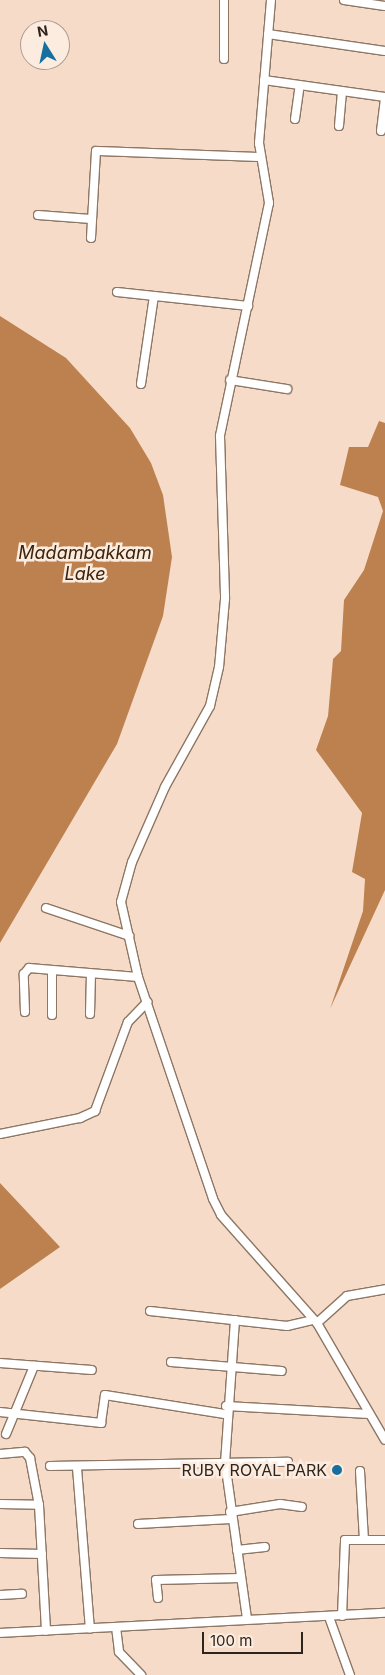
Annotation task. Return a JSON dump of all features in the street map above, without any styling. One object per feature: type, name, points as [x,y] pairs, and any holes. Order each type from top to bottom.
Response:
[{"type":"street","points":[[224,0],[224,59]]},
{"type":"street","points":[[271,0],[264,80],[261,157],[269,203],[248,306],[230,380],[219,459],[225,599],[219,667],[210,706],[165,787],[123,885],[121,902],[138,977],[221,1215],[315,1321],[385,1440]]},
{"type":"street","points":[[344,0],[385,6]]},
{"type":"street","points":[[268,34],[385,51]]},
{"type":"street","points":[[264,80],[385,97],[381,131]]},
{"type":"street","points":[[295,119],[300,85]]},
{"type":"street","points":[[339,126],[342,91]]},
{"type":"street","points":[[91,238],[93,155],[98,150],[261,157]]},
{"type":"street","points":[[38,215],[91,219]]},
{"type":"street","points":[[118,292],[248,306]]},
{"type":"street","points":[[141,384],[154,296]]},
{"type":"street","points":[[230,380],[287,390]]},
{"type":"street","points":[[46,908],[129,936]]},
{"type":"street","points":[[25,1012],[26,969],[138,977]]},
{"type":"street","points":[[52,972],[52,1015]]},
{"type":"street","points":[[90,1014],[91,974]]},
{"type":"street","points":[[0,1134],[80,1118],[95,1111],[128,1022],[147,1002]]},
{"type":"street","points":[[150,1311],[287,1326],[315,1321],[346,1296],[385,1289]]},
{"type":"street","points":[[235,1320],[225,1410],[225,1462],[247,1619]]},
{"type":"street","points":[[171,1362],[282,1371]]},
{"type":"street","points":[[0,1363],[92,1370]]},
{"type":"street","points":[[6,1434],[34,1366]]},
{"type":"street","points":[[0,1412],[101,1423],[105,1395],[225,1410],[369,1414]]},
{"type":"street","points":[[0,1454],[28,1454],[39,1505],[46,1631]]},
{"type":"street","points":[[50,1466],[77,1468],[225,1462],[288,1462]]},
{"type":"street","points":[[77,1468],[90,1628]]},
{"type":"street","points":[[360,1471],[364,1540]]},
{"type":"street","points":[[0,1504],[39,1505]]},
{"type":"street","points":[[138,1524],[231,1515],[280,1504],[302,1507]]},
{"type":"street","points":[[342,1616],[345,1540],[385,1540]]},
{"type":"street","points":[[237,1550],[265,1547]]},
{"type":"street","points":[[0,1553],[42,1554]]},
{"type":"street","points":[[158,1598],[156,1580],[241,1578]]},
{"type":"street","points":[[0,1595],[22,1594]]},
{"type":"street","points":[[0,1633],[385,1613]]},
{"type":"street","points":[[328,1617],[350,1675]]},
{"type":"street","points":[[116,1627],[118,1650],[133,1672],[142,1675]]},
{"type":"water","name":"Madambakkam Lake","points":[[0,316],[66,358],[130,428],[151,463],[163,495],[172,557],[163,616],[117,744],[0,943]]},
{"type":"water","points":[[379,421],[385,423],[385,890],[330,1009],[363,911],[365,879],[352,872],[362,813],[316,750],[328,716],[333,659],[341,651],[344,600],[364,570],[383,511],[378,497],[340,485],[349,447],[368,447]]},
{"type":"water","points":[[0,1183],[60,1247],[0,1289]]},
{"type":"place","name":"RUBY ROYAL PARK","points":[[337,1470]]}]
